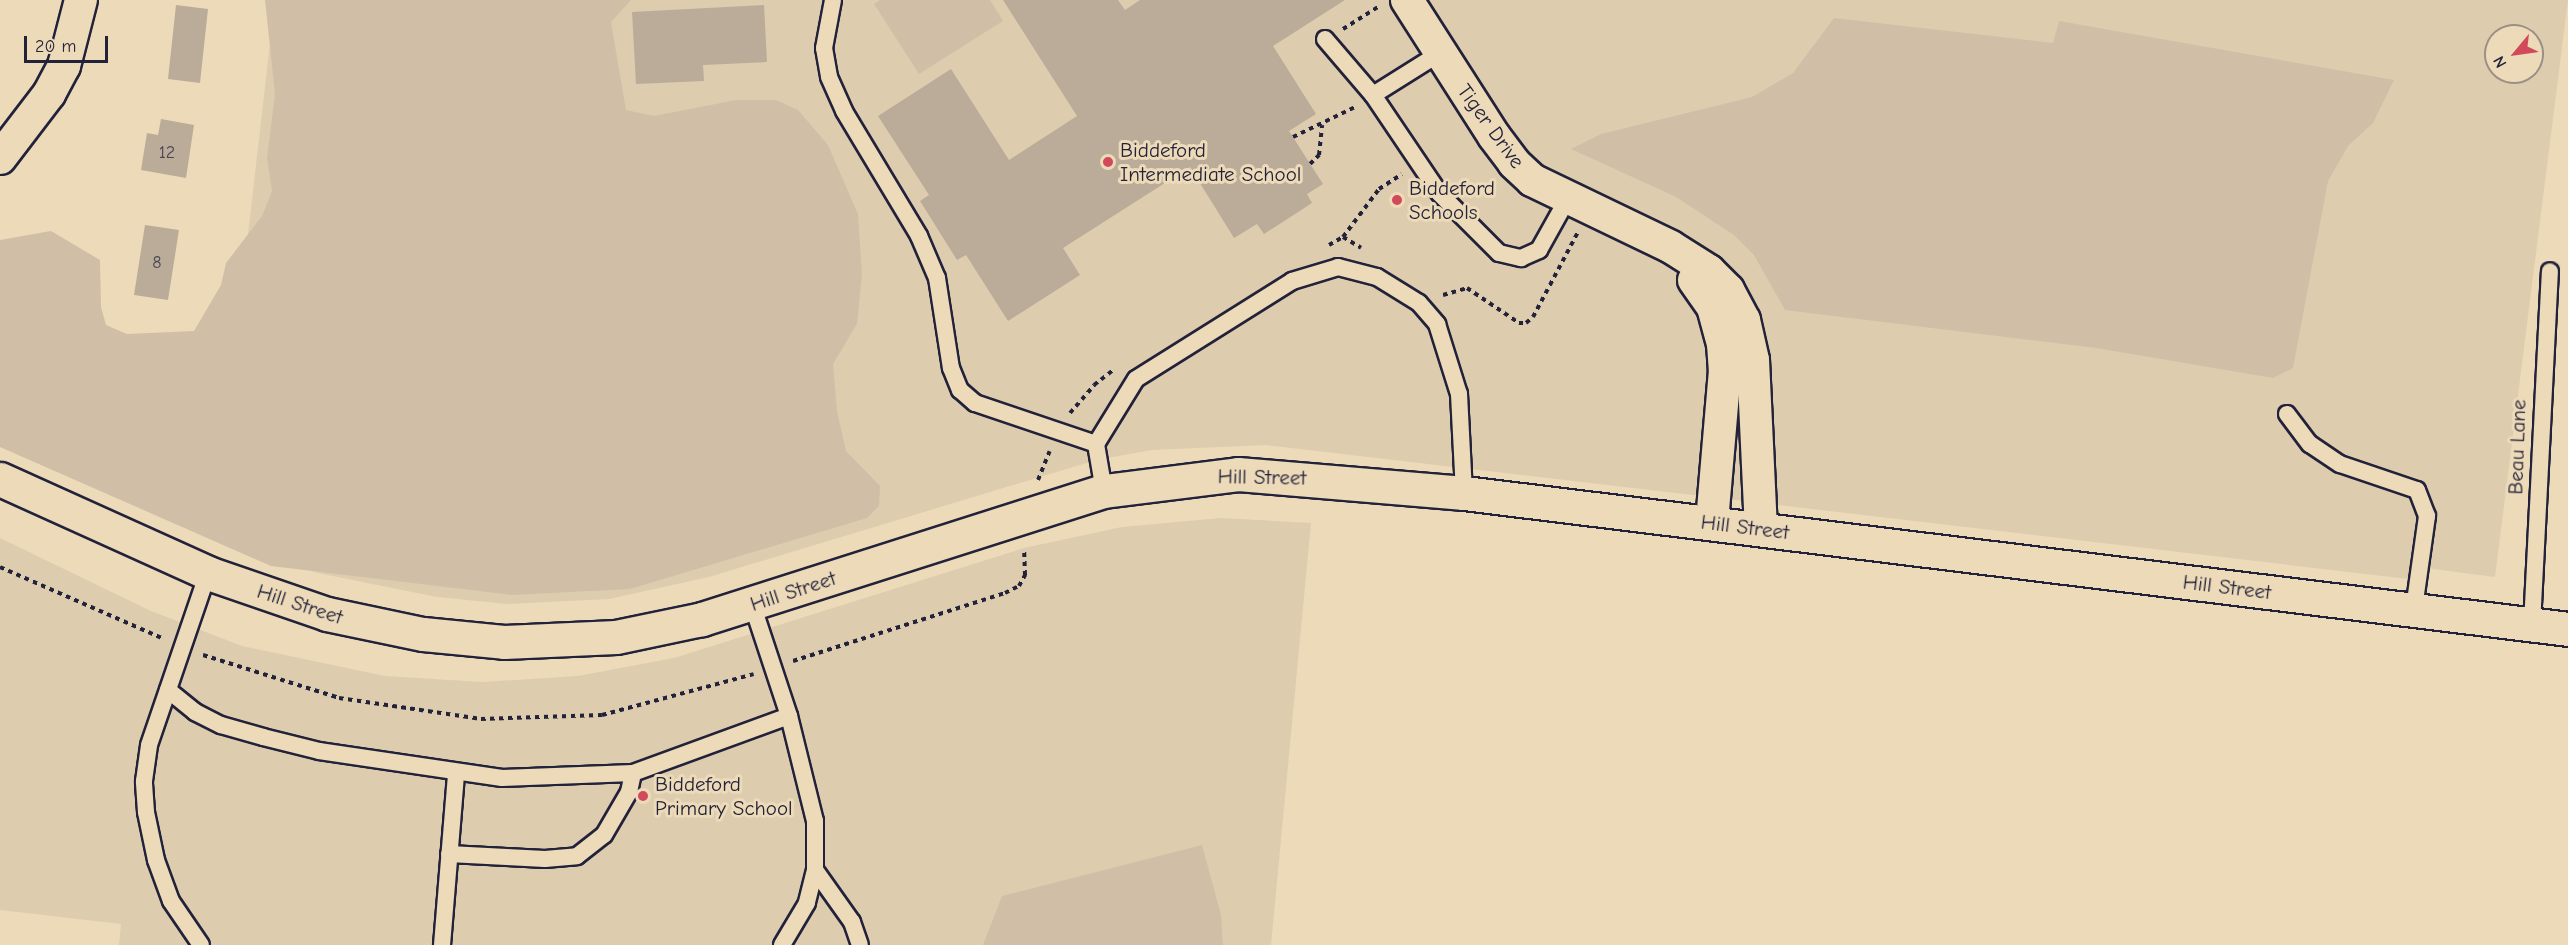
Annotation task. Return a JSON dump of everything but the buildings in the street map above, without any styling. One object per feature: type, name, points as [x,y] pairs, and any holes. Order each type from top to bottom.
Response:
[{"type":"street","points":[[0,158],[49,94],[64,66],[81,0]]},
{"type":"street","name":"Tiger Drive","points":[[1393,4],[1440,53],[1514,163],[1532,180],[1671,247],[1709,271],[1728,290],[1744,320],[1753,360],[1761,529]]},
{"type":"street","name":"Tiger Drive","points":[[1671,247],[1713,307],[1724,344],[1725,370],[1712,523]]},
{"type":"street","name":"Hill Street","points":[[0,479],[208,573],[327,614],[372,625],[504,642],[616,637],[702,619],[1104,491],[1238,474],[1464,493],[2568,628]]},
{"type":"lane","points":[[833,0],[824,48],[829,77],[844,111],[919,236],[937,278],[951,368],[960,390],[975,403],[1096,444]]},
{"type":"lane","points":[[1325,39],[1373,95],[1418,164],[1481,239],[1499,253],[1521,258],[1539,250],[1568,198]]},
{"type":"lane","points":[[1373,95],[1440,53]]},
{"type":"lane","points":[[1104,491],[1096,444],[1136,379],[1292,281],[1338,267],[1377,277],[1419,303],[1437,324],[1459,394],[1464,493]]},
{"type":"lane","name":"Beau Lane","points":[[2532,625],[2550,271]]},
{"type":"lane","points":[[2287,414],[2310,444],[2340,464],[2417,490],[2427,516],[2414,609]]},
{"type":"lane","points":[[201,945],[171,900],[156,860],[146,812],[149,745],[208,573]]},
{"type":"lane","points":[[752,604],[789,716],[815,820],[815,870],[807,903],[782,945]]},
{"type":"lane","points":[[168,690],[195,712],[231,728],[319,751],[456,774],[502,778],[633,773],[789,716]]},
{"type":"lane","points":[[449,854],[545,860],[577,856],[604,835],[629,792],[633,773]]},
{"type":"lane","points":[[441,945],[456,774]]},
{"type":"lane","points":[[815,870],[852,922],[860,945]]},
{"type":"path","points":[[1325,39],[1393,4]]},
{"type":"path","points":[[1293,137],[1322,125],[1373,95]]},
{"type":"path","points":[[1310,164],[1319,155],[1322,125]]},
{"type":"path","points":[[1324,248],[1342,237],[1379,189],[1418,164]]},
{"type":"path","points":[[0,567],[240,669],[339,698],[481,719],[602,715],[672,699],[773,668],[1019,586],[1025,574],[1025,517],[1057,432],[1094,385],[1121,364]]},
{"type":"shaded area","points":[[265,0],[631,0],[611,22],[626,110],[654,116],[736,100],[776,100],[798,110],[828,145],[858,214],[862,274],[857,324],[833,364],[837,411],[846,451],[880,486],[879,506],[867,518],[630,589],[512,595],[271,566],[0,447],[0,240],[51,231],[100,260],[101,307],[106,325],[127,334],[194,331],[221,285],[226,263],[262,216],[272,191],[267,158],[275,94]]},
{"type":"shaded area","name":"Biddeford Schools","points":[[275,0],[2568,0],[2495,577],[2418,567],[2417,580],[1266,445],[1152,450],[1096,460],[709,577],[609,599],[507,604],[437,597],[318,573],[238,547],[234,356]]},
{"type":"shaded area","points":[[880,0],[990,0],[1003,21],[919,74],[874,4]]},
{"type":"shaded area","points":[[1834,18],[2053,43],[2059,21],[2394,80],[2373,123],[2348,146],[2328,181],[2293,368],[2273,378],[2096,348],[1785,310],[1754,255],[1734,235],[1676,197],[1571,149],[1601,134],[1752,97],[1793,73]]},
{"type":"shaded area","name":"Biddeford Primary School","points":[[1221,518],[1311,523],[1271,945],[119,945],[121,924],[0,910],[0,538],[151,611],[242,646],[385,676],[482,682],[578,676],[674,658],[1024,548],[1122,527]]},
{"type":"shaded area","points":[[1202,845],[1221,915],[1223,945],[983,945],[1002,896]]},
{"type":"place","name":"Biddeford Intermediate School","points":[[1108,162]]},
{"type":"place","name":"Biddeford Schools","points":[[1397,200]]},
{"type":"place","name":"Biddeford Primary School","points":[[643,796]]}]
